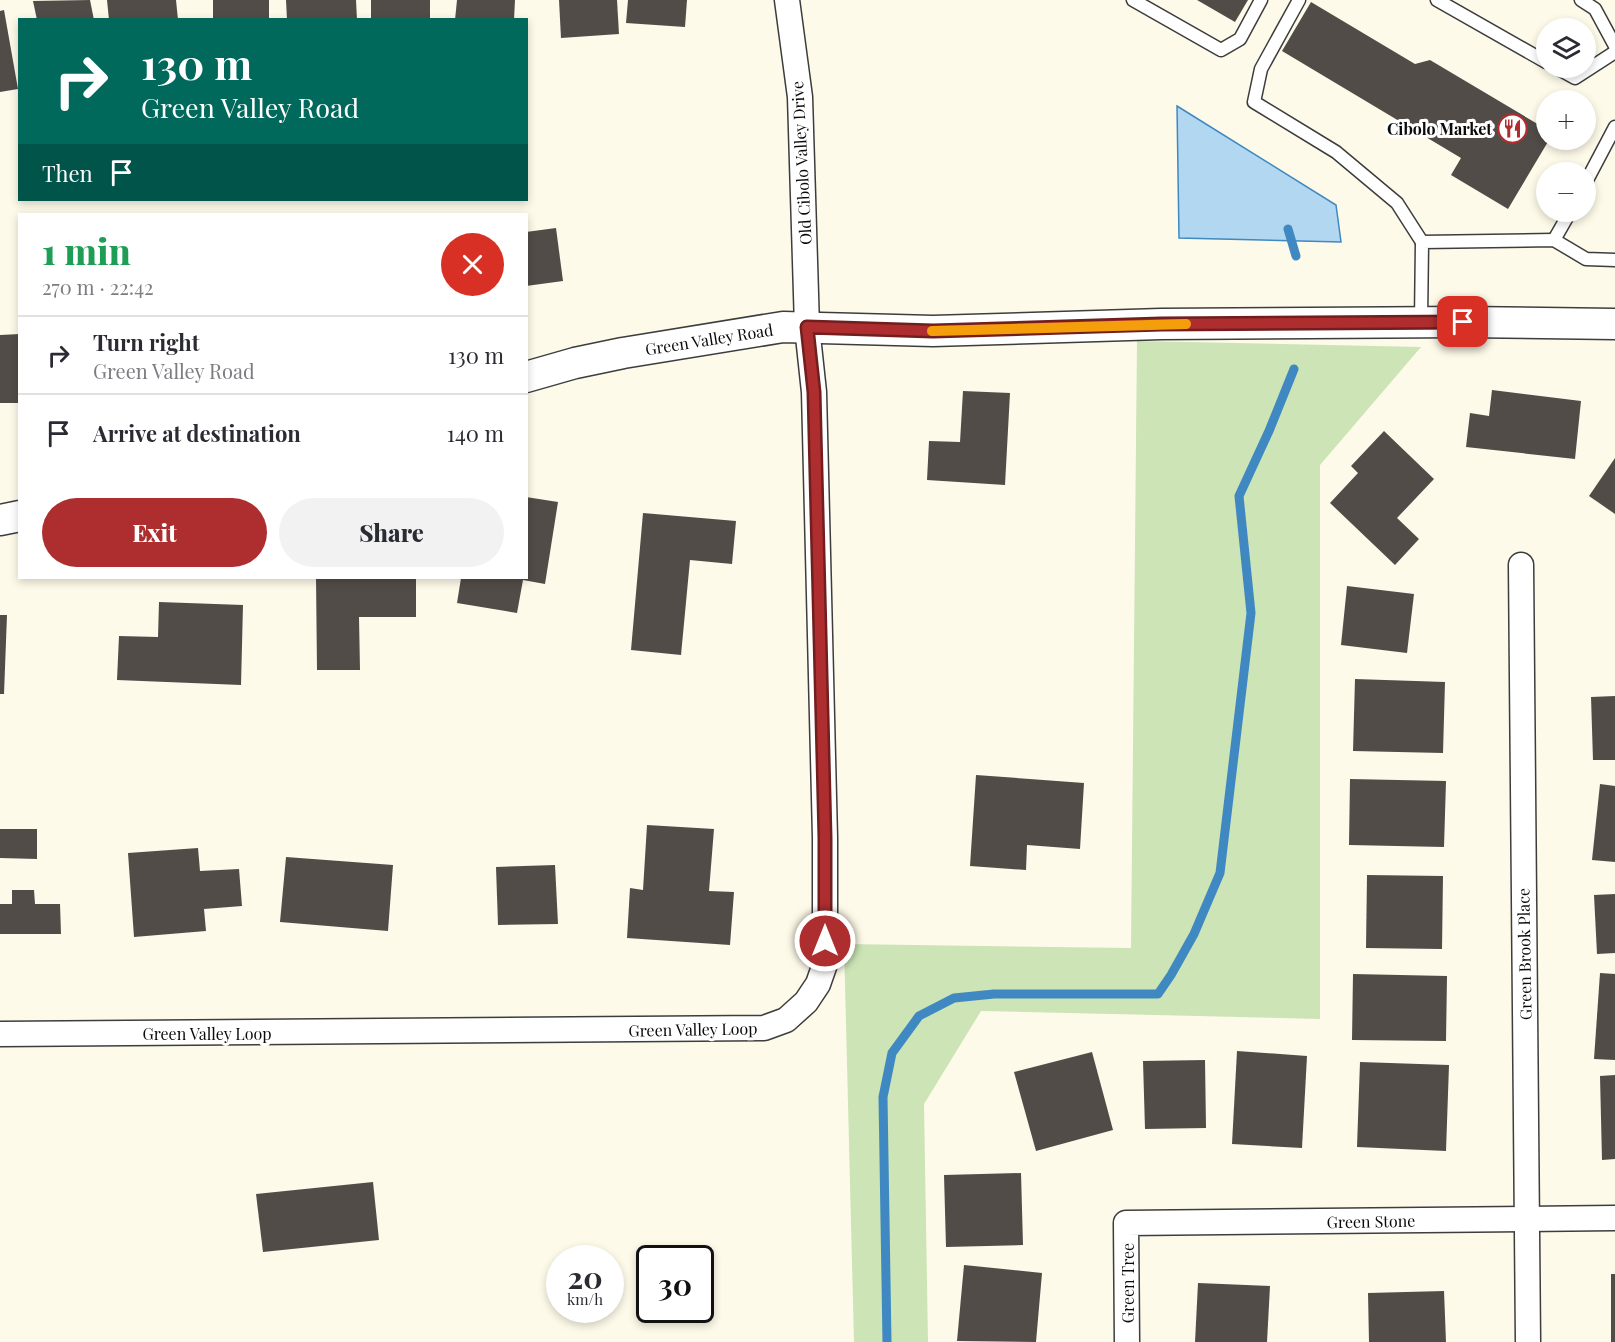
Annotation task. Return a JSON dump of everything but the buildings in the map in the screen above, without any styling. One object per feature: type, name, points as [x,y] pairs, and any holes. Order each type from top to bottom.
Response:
[{"type":"street","name":"Old Cibolo Valley Drive","points":[[786,0],[800,97],[807,327]]},
{"type":"street","name":"Green Valley Road","points":[[528,376],[623,353],[783,327],[933,331],[1161,324],[1421,322],[1615,324]]},
{"type":"street","name":"Green Valley Loop","points":[[0,1034],[764,1028],[786,1020],[806,1002],[818,984],[825,963],[825,838],[814,392],[807,327]]},
{"type":"street","points":[[0,520],[18,516]]},
{"type":"street","name":"Green Brook Place","points":[[1521,565],[1528,1342]]},
{"type":"street","name":"Green Stone","points":[[1126,1223],[1615,1218]]},
{"type":"street","name":"Green Tree","points":[[1126,1223],[1127,1342]]},
{"type":"lane","points":[[1132,0],[1221,50],[1240,39],[1261,0]]},
{"type":"lane","points":[[1299,0],[1261,69],[1254,102],[1336,153],[1397,203],[1422,242],[1421,322]]},
{"type":"lane","points":[[1437,0],[1536,56]]},
{"type":"lane","points":[[1581,0],[1595,9],[1615,46]]},
{"type":"lane","points":[[1596,64],[1615,52]]},
{"type":"lane","points":[[1596,163],[1615,127]]},
{"type":"lane","points":[[1554,240],[1564,222]]},
{"type":"lane","points":[[1422,242],[1554,240],[1586,259],[1615,260]]},
{"type":"green space","points":[[1137,341],[1421,347],[1320,465],[1320,1019],[981,1011],[924,1104],[928,1342],[854,1342],[844,944],[1131,948]]},
{"type":"water","points":[[1177,106],[1336,205],[1341,242],[1179,238]]},
{"type":"waterway","points":[[1288,229],[1296,256]]},
{"type":"waterway","points":[[887,1342],[883,1097],[892,1053],[919,1016],[954,998],[994,994],[1158,994],[1194,934],[1220,873],[1251,613],[1239,496],[1294,369]]},
{"type":"slow traffic","points":[[932,331],[1186,324]]},
{"type":"place","name":"Cibolo Market","points":[[1513,128]]},
{"type":"route","points":[[825,941],[825,838],[819,688],[814,392],[807,327],[933,331],[1161,324],[1463,322]]}]
